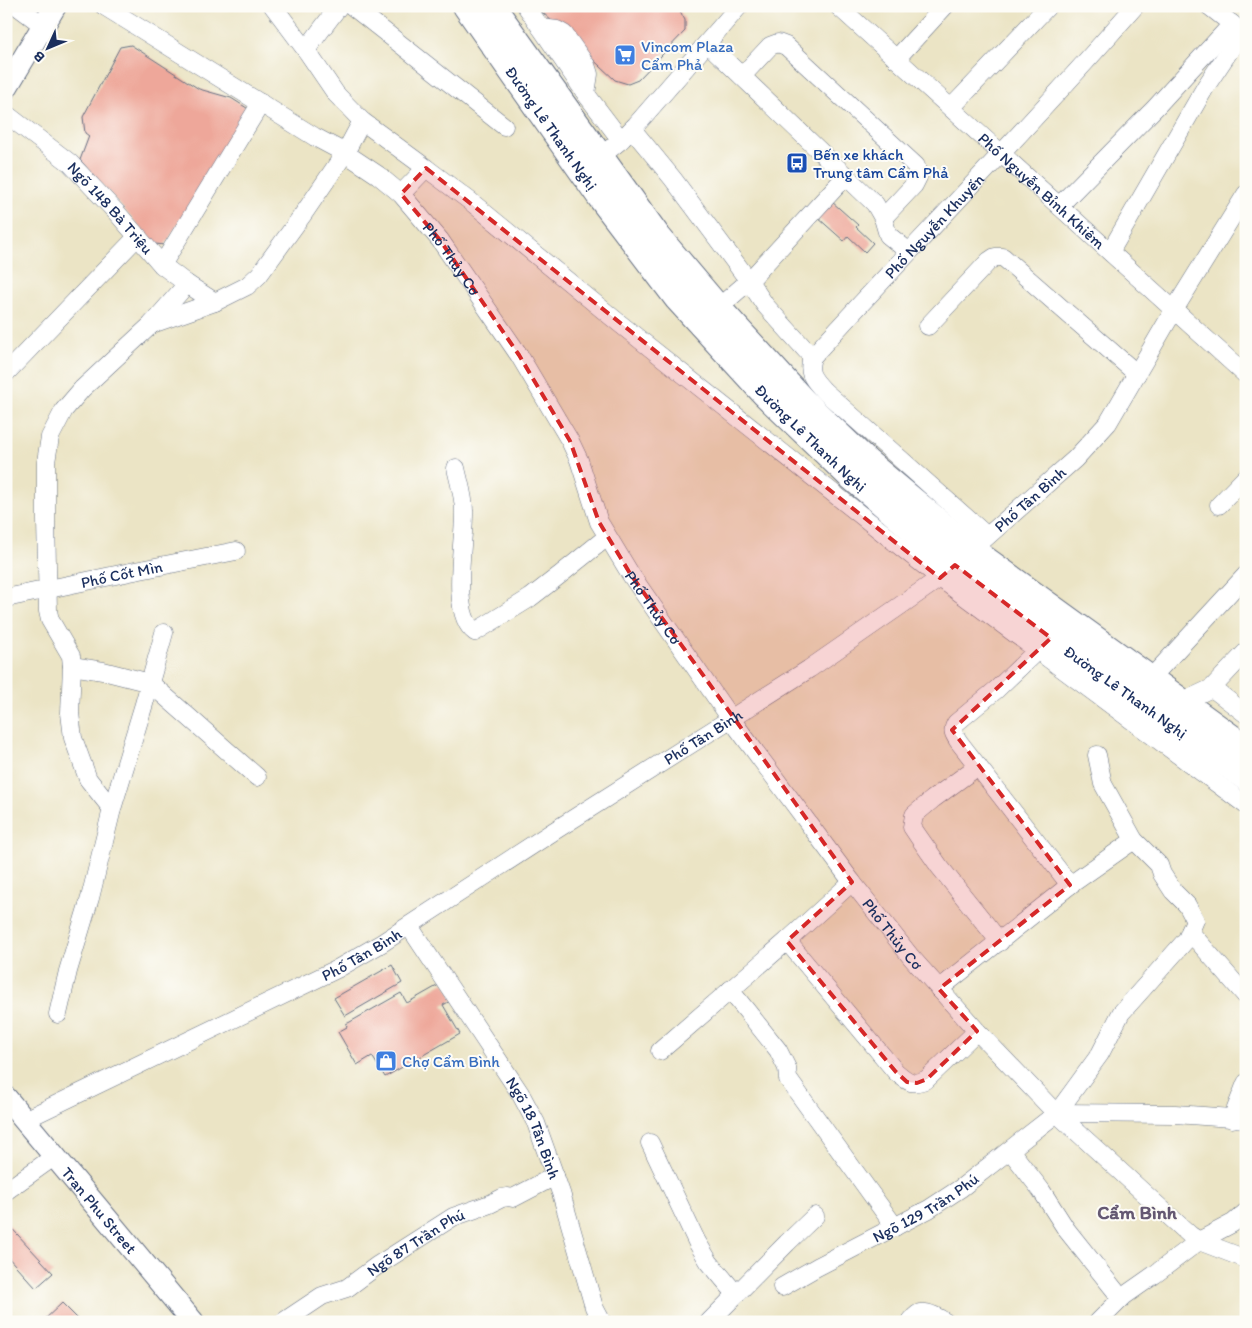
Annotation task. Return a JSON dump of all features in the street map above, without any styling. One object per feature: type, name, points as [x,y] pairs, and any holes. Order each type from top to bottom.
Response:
[{"type":"highway","name":"Đường Lê Thanh Nghị","points":[[466,6],[601,198],[677,298],[710,317],[804,402],[963,557],[1044,644],[1246,778]]},
{"type":"highway","name":"Đường Lê Thanh Nghị","points":[[495,7],[658,237],[710,317]]},
{"type":"highway","name":"Đường Lê Thanh Nghị","points":[[963,557],[1150,679],[1246,748]]},
{"type":"main road","points":[[6,88],[55,6]]},
{"type":"main road","name":"Tran Phu Street","points":[[6,1098],[194,1322]]},
{"type":"street","points":[[16,6],[44,26]]},
{"type":"street","name":"Phố Thủy Cơ","points":[[104,6],[315,137],[340,150],[378,175],[401,194],[440,240],[519,355],[570,441],[579,460],[595,510],[607,537],[631,575],[731,718],[852,882],[911,958],[977,1031],[1057,1114],[1190,1235],[1199,1241],[1246,1259]]},
{"type":"street","points":[[273,6],[336,94],[362,120],[470,201],[619,322],[963,557]]},
{"type":"street","points":[[306,50],[338,6]]},
{"type":"street","points":[[352,6],[504,126]]},
{"type":"street","points":[[526,6],[542,28],[557,30],[564,34],[586,65],[590,74],[586,94],[673,179],[765,305],[812,357],[810,372],[814,380],[963,557]]},
{"type":"street","points":[[600,157],[626,134],[739,6]]},
{"type":"street","points":[[896,58],[944,6]]},
{"type":"street","points":[[951,108],[1048,6]]},
{"type":"street","name":"Phố Nguyễn Khuyến","points":[[812,357],[1052,99],[1135,6]]},
{"type":"street","points":[[1209,6],[1240,30]]},
{"type":"street","name":"Phố Nguyễn Bỉnh Khiêm","points":[[839,7],[1246,375]]},
{"type":"street","points":[[1059,206],[1156,107],[1240,30]]},
{"type":"street","points":[[1110,252],[1240,30]]},
{"type":"street","points":[[707,43],[875,204],[883,218],[888,234],[909,252]]},
{"type":"street","points":[[742,76],[770,46],[778,43],[786,46],[916,166],[918,177],[914,185],[883,218]]},
{"type":"street","points":[[162,265],[261,103]]},
{"type":"street","name":"Ngõ 148 Bà Triệu","points":[[6,114],[70,163],[138,236],[162,265],[186,284],[215,302]]},
{"type":"street","points":[[151,325],[215,302],[247,286],[260,275],[322,177],[362,120]]},
{"type":"street","points":[[401,194],[426,168]]},
{"type":"street","points":[[710,317],[749,281],[846,176]]},
{"type":"street","name":"Phố Tân Bình","points":[[24,1120],[337,969],[382,943],[809,669],[963,557],[1075,459],[1108,423],[1174,310],[1240,216],[1246,194]]},
{"type":"street","points":[[6,373],[138,236]]},
{"type":"street","points":[[928,326],[989,261],[996,257],[1003,257],[1137,374]]},
{"type":"street","points":[[112,809],[88,779],[73,738],[70,713],[72,666],[70,656],[50,620],[48,611],[46,462],[50,437],[64,410],[82,389],[151,325],[186,284]]},
{"type":"street","points":[[456,468],[464,510],[461,605],[464,618],[475,632],[530,598],[607,537]]},
{"type":"street","points":[[1219,505],[1246,477]]},
{"type":"street","name":"Phố Cốt Mìn","points":[[6,598],[236,551]]},
{"type":"street","points":[[1150,679],[1246,575]]},
{"type":"street","points":[[58,1014],[68,970],[90,898],[112,809],[164,633]]},
{"type":"street","points":[[1070,885],[959,742],[953,728],[956,722],[997,689],[1044,644],[1246,805]]},
{"type":"street","points":[[1182,702],[1212,688],[1246,652]]},
{"type":"street","points":[[72,666],[103,671],[150,683],[257,777]]},
{"type":"street","points":[[1212,688],[1246,714]]},
{"type":"street","points":[[1096,755],[1103,784],[1134,840],[1159,865],[1162,874],[1187,905],[1195,920],[1190,932],[1242,984]]},
{"type":"street","points":[[978,766],[914,815],[912,827],[939,866],[1000,942]]},
{"type":"street","points":[[939,989],[1070,885],[1134,840]]},
{"type":"street","points":[[660,1051],[852,882]]},
{"type":"street","name":"Ngõ 18 Tân Bình","points":[[409,926],[520,1093],[536,1123],[555,1176],[594,1307],[602,1322]]},
{"type":"street","name":"Ngõ 129 Trần Phú","points":[[782,1286],[929,1210],[961,1188],[1057,1114],[1100,1054],[1121,1013],[1187,939],[1190,932]]},
{"type":"street","points":[[787,941],[896,1072],[907,1082],[917,1083],[927,1079],[977,1031]]},
{"type":"street","points":[[730,990],[778,1050],[787,1068],[788,1079],[895,1227]]},
{"type":"street","points":[[1057,1114],[1175,1114],[1239,1119],[1246,1083]]},
{"type":"street","points":[[650,1143],[697,1242],[709,1262],[736,1294]]},
{"type":"street","points":[[1010,1150],[1041,1190],[1066,1229],[1121,1298]]},
{"type":"street","points":[[6,1191],[55,1156]]},
{"type":"street","name":"Ngõ 87 Trần Phú","points":[[283,1322],[322,1296],[347,1288],[453,1217],[502,1198],[513,1198],[555,1176]]},
{"type":"street","points":[[1098,1322],[1121,1298],[1199,1241],[1233,1223],[1246,1212]]},
{"type":"street","points":[[709,1322],[815,1216]]},
{"type":"street","points":[[910,1322],[921,1313],[938,1317],[945,1322]]},
{"type":"highlighted area","points":[[426,168],[940,578],[955,565],[1051,638],[952,730],[1070,885],[939,989],[977,1031],[927,1079],[917,1083],[907,1082],[896,1072],[787,941],[852,882],[631,575],[599,522],[570,441],[519,355],[440,240],[401,194]]},
{"type":"building","name":"Vincom Plaza Cẩm Phả","points":[[540,6],[677,6],[685,20],[685,31],[638,80],[628,84],[615,80],[541,11]]},
{"type":"building","points":[[131,45],[199,89],[231,98],[250,110],[165,245],[155,244],[80,160],[89,136],[85,133],[83,117],[120,47]]},
{"type":"building","points":[[831,201],[858,225],[856,227],[873,243],[865,252],[848,236],[844,241],[817,217]]},
{"type":"building","points":[[392,965],[402,983],[345,1016],[334,998]]},
{"type":"building","name":"Chợ Cẩm Bình","points":[[444,982],[454,999],[443,1005],[460,1034],[385,1077],[372,1056],[357,1065],[338,1032],[347,1027],[346,1024],[401,993],[407,1003]]},
{"type":"building","points":[[6,1222],[53,1273],[36,1288],[6,1255]]},
{"type":"building","points":[[62,1303],[78,1319],[74,1322],[42,1322]]},
{"type":"place","name":"Vincom Plaza Cẩm Phả","points":[[625,55]]},
{"type":"place","name":"Bến xe khách Trung tâm Cẩm Phả","points":[[797,163]]},
{"type":"place","name":"Chợ Cẩm Bình","points":[[386,1061]]},
{"type":"district","name":"Cẩm Bình","points":[[1137,1212]]}]
